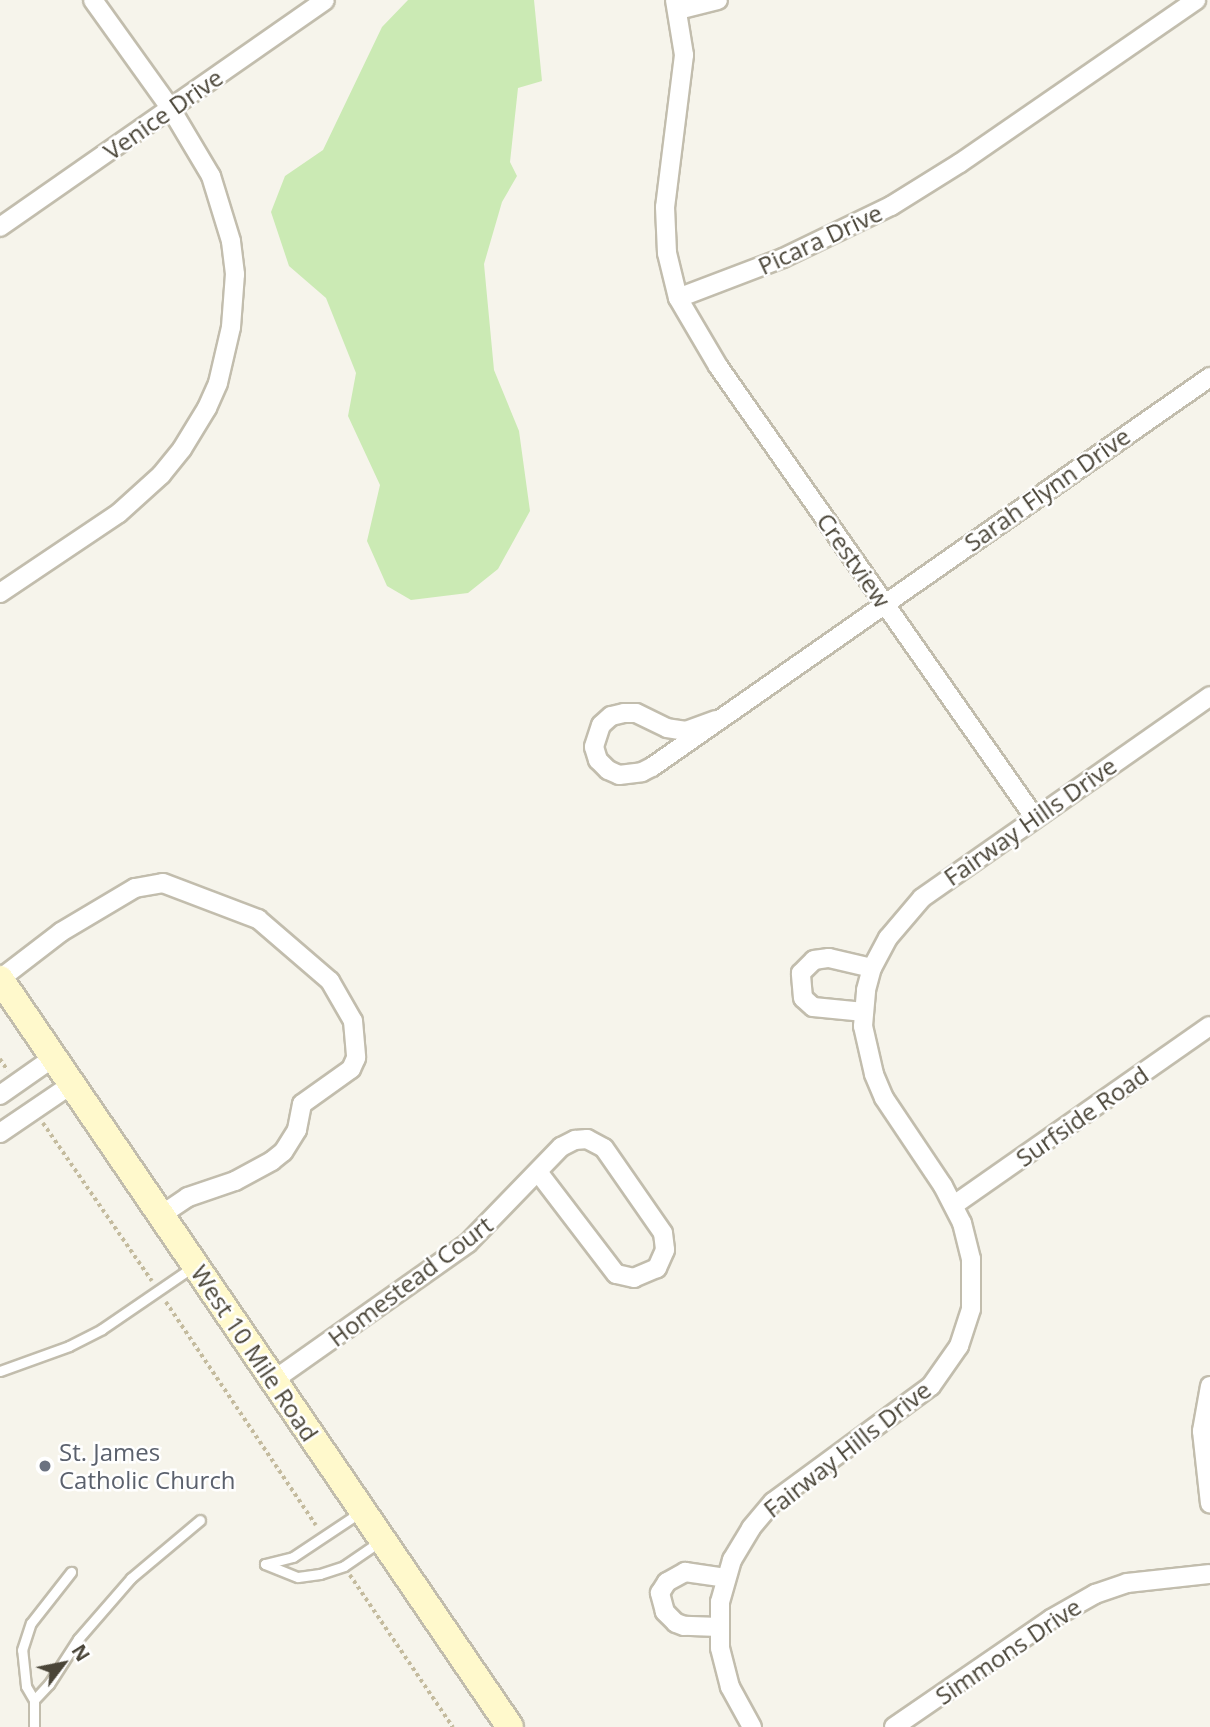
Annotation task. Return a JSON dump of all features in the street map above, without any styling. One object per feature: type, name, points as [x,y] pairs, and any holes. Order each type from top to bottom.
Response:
[{"type":"main road","name":"West 10 Mile Road","points":[[0,979],[364,1510],[502,1724]]},
{"type":"street","points":[[0,593],[101,526],[139,496],[182,449],[207,408],[218,383],[234,300],[231,241],[211,176],[171,109],[93,0]]},
{"type":"street","name":"Venice Drive","points":[[0,227],[325,0]]},
{"type":"street","points":[[678,298],[667,253],[665,207],[684,55],[677,5],[718,0]]},
{"type":"street","name":"Picara Drive","points":[[678,298],[783,258],[891,206],[960,163],[1196,0]]},
{"type":"street","name":"Crestview","points":[[678,298],[718,366],[1035,818]]},
{"type":"street","name":"Sarah Flynn Drive","points":[[716,720],[1210,377]]},
{"type":"street","name":"Fairway Hills Drive","points":[[752,1727],[737,1705],[724,1670],[719,1627],[726,1578],[751,1528],[773,1502],[918,1398],[950,1362],[966,1329],[972,1293],[969,1250],[954,1205],[884,1098],[866,1047],[864,1012],[873,968],[888,938],[922,898],[1210,696]]},
{"type":"street","points":[[624,713],[636,713],[667,728],[686,731],[716,720],[652,767],[631,775],[608,771],[598,760],[594,747],[601,725],[611,716],[624,713]]},
{"type":"street","points":[[0,979],[61,932],[135,888],[163,883],[258,919],[330,981],[354,1021],[356,1058],[351,1069],[302,1104],[297,1130],[283,1152],[272,1161],[235,1181],[188,1197],[161,1215]]},
{"type":"street","points":[[864,1012],[813,1007],[803,998],[801,973],[814,960],[830,958],[873,968]]},
{"type":"street","name":"Surfside Road","points":[[954,1205],[1210,1026]]},
{"type":"street","points":[[0,1095],[54,1058]]},
{"type":"street","points":[[0,1133],[72,1084]]},
{"type":"street","name":"Homestead Court","points":[[274,1380],[468,1243],[538,1172],[567,1143],[587,1139],[604,1148],[663,1233],[665,1250],[657,1268],[634,1278],[616,1274],[538,1172]]},
{"type":"street","points":[[1210,1386],[1202,1432],[1210,1504]]},
{"type":"street","points":[[719,1627],[684,1626],[676,1623],[664,1612],[660,1593],[667,1582],[685,1572],[726,1578]]},
{"type":"street","name":"Simmons Drive","points":[[894,1727],[1051,1619],[1095,1594],[1127,1583],[1210,1574]]},
{"type":"lane","points":[[0,1371],[69,1346],[102,1329],[195,1265]]},
{"type":"lane","points":[[364,1510],[293,1557],[265,1564],[298,1577],[320,1574],[344,1566],[383,1539]]},
{"type":"lane","points":[[34,1700],[49,1684],[78,1639],[131,1578],[200,1521]]},
{"type":"lane","points":[[34,1727],[34,1700],[24,1678],[22,1650],[31,1623],[71,1572]]},
{"type":"path","points":[[349,1574],[453,1727]]},
{"type":"green space","points":[[408,0],[534,0],[542,81],[518,88],[510,162],[517,176],[502,202],[484,264],[494,370],[519,431],[530,511],[498,569],[468,593],[411,600],[387,586],[367,541],[380,485],[348,416],[356,373],[326,298],[289,266],[271,212],[285,176],[323,150],[382,27]]},
{"type":"place","name":"St. James Catholic Church","points":[[45,1466]]}]
